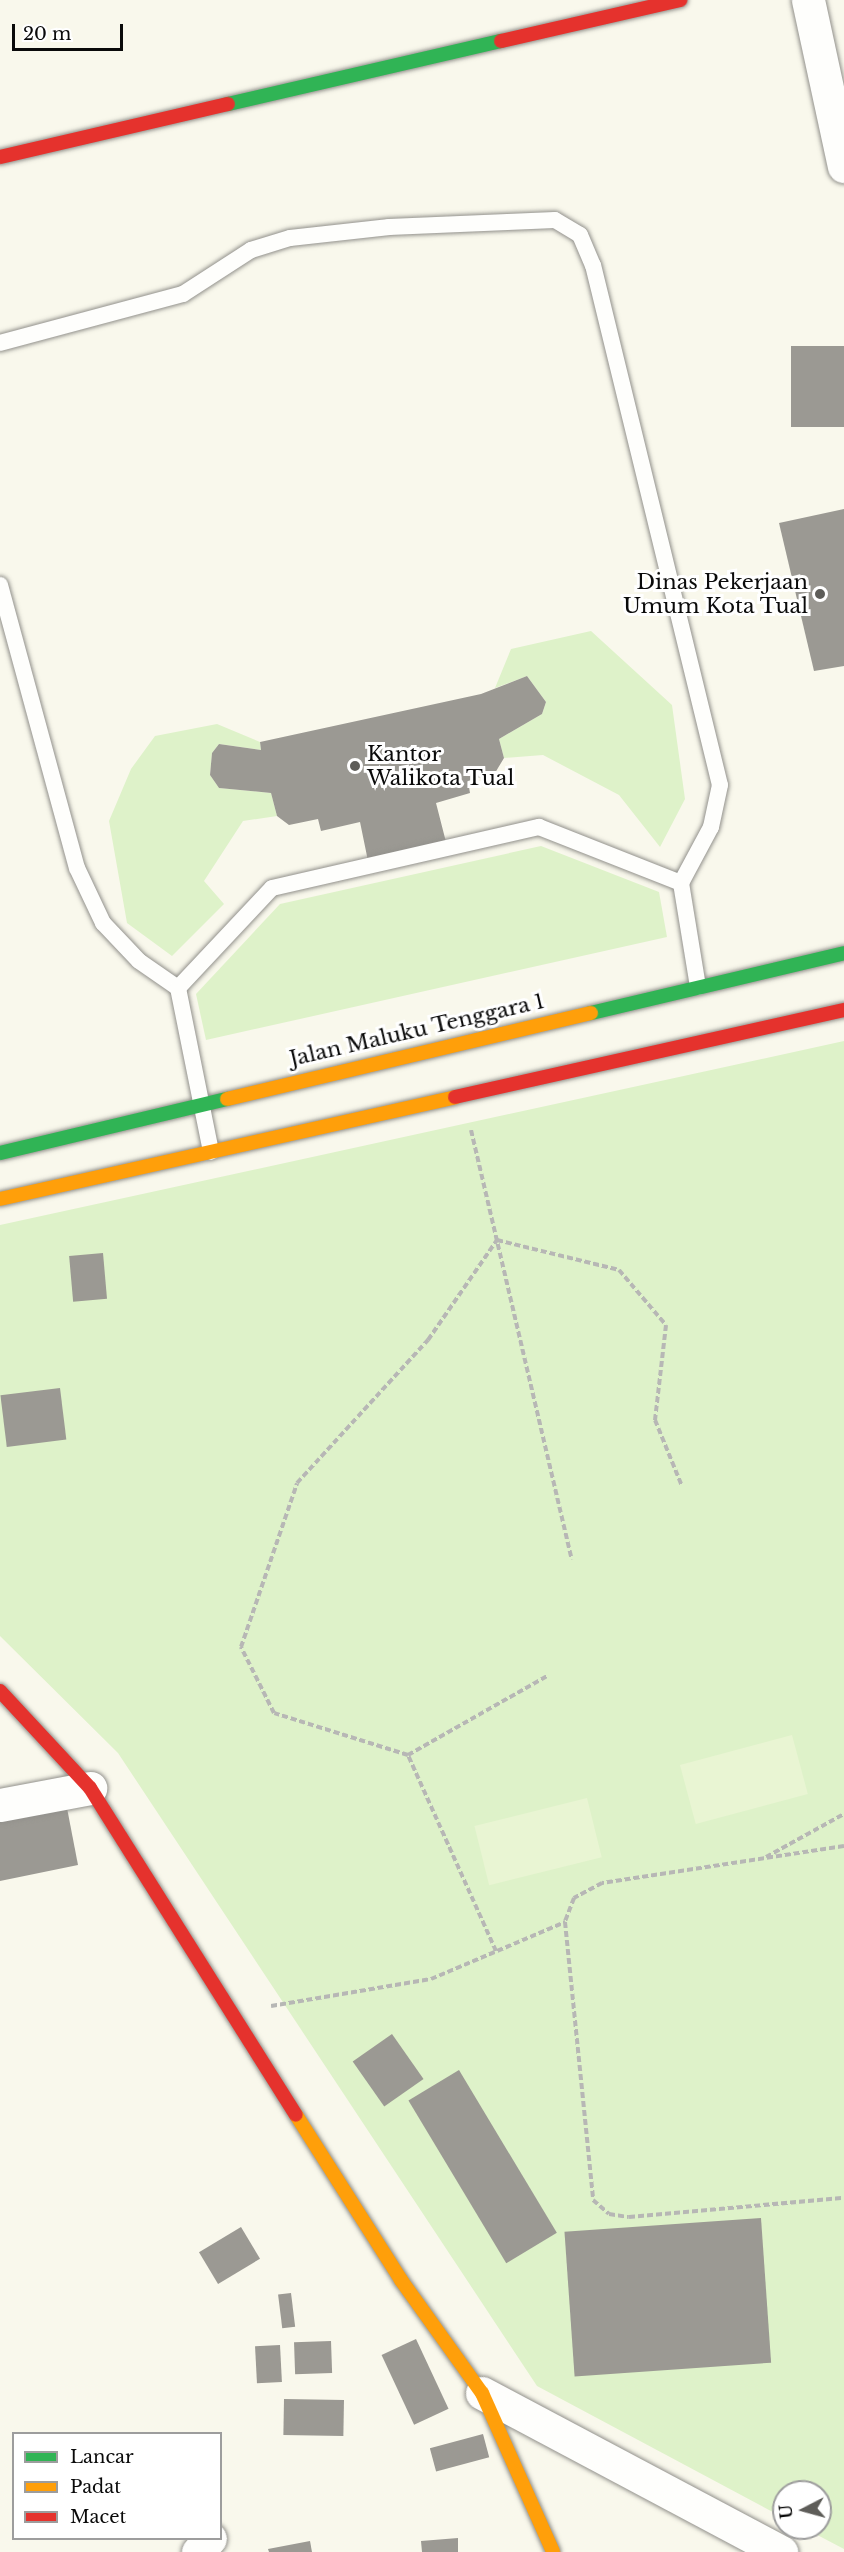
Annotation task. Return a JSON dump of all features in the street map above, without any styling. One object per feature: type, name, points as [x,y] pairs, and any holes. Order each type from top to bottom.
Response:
[{"type":"main road","points":[[0,157],[680,0]]},
{"type":"main road","name":"Jalan Maluku Tenggara 1","points":[[0,1153],[844,953]]},
{"type":"main road","points":[[0,1199],[844,1010]]},
{"type":"main road","points":[[0,1691],[90,1788],[401,2280],[482,2393],[553,2552]]},
{"type":"street","points":[[808,0],[844,166]]},
{"type":"street","points":[[0,1805],[90,1788]]},
{"type":"street","points":[[482,2393],[782,2552]]},
{"type":"street","points":[[198,2552],[209,2540]]},
{"type":"lane","points":[[0,343],[183,294],[251,250],[290,238],[389,227],[555,220],[580,235],[593,265],[720,785],[711,826],[681,883],[698,987]]},
{"type":"lane","points":[[0,585],[77,868],[103,923],[139,961],[178,988],[199,1104],[211,1152]]},
{"type":"lane","points":[[178,988],[272,888],[539,827],[681,883]]},
{"type":"path","points":[[463,1094],[572,1559]]},
{"type":"path","points":[[497,1240],[619,1270],[666,1325],[655,1420],[682,1486]]},
{"type":"path","points":[[497,1240],[428,1340],[297,1483],[241,1647],[274,1713],[408,1755],[547,1676]]},
{"type":"path","points":[[408,1755],[496,1951]]},
{"type":"path","points":[[762,1859],[844,1814]]},
{"type":"path","points":[[844,1846],[602,1883],[574,1898],[565,1922],[593,2200],[609,2214],[629,2217],[844,2198]]},
{"type":"path","points":[[232,2013],[431,1979],[565,1922]]},
{"type":"green space","points":[[591,631],[672,705],[685,799],[660,847],[619,795],[543,755],[504,758],[499,739],[542,714],[546,702],[527,676],[495,688],[511,649]]},
{"type":"green space","points":[[217,724],[260,742],[261,750],[219,744],[212,753],[210,775],[219,788],[271,793],[277,816],[243,821],[204,881],[224,904],[172,956],[127,923],[109,821],[131,769],[155,736]]},
{"type":"green space","points":[[541,846],[659,892],[667,937],[206,1040],[196,994],[280,904]]},
{"type":"green space","points":[[844,1041],[844,2549],[827,2540],[832,2540],[832,2480],[772,2480],[772,2512],[537,2386],[118,1753],[0,1636],[0,1225]]},
{"type":"green space","points":[[792,1735],[808,1794],[696,1824],[680,1765]]},
{"type":"green space","points":[[587,1798],[602,1857],[489,1885],[474,1826]]},
{"type":"building","points":[[791,346],[844,346],[844,427],[791,427]]},
{"type":"building","name":"Dinas Pekerjaan Umum Kota Tual","points":[[844,509],[844,666],[814,671],[779,523]]},
{"type":"building","name":"Kantor Walikota Tual","points":[[527,676],[546,702],[542,714],[499,739],[504,758],[495,773],[468,781],[470,793],[436,803],[446,842],[368,861],[360,822],[321,831],[318,819],[289,825],[277,816],[271,793],[219,788],[210,775],[212,753],[219,744],[261,750],[260,742],[481,694]]},
{"type":"building","points":[[103,1253],[107,1299],[73,1302],[69,1256]]},
{"type":"building","points":[[60,1388],[66,1440],[7,1447],[0,1395]]},
{"type":"building","points":[[67,1808],[78,1865],[0,1881],[0,1822]]},
{"type":"building","points":[[392,2034],[424,2079],[384,2107],[353,2062]]},
{"type":"building","points":[[459,2070],[557,2233],[506,2263],[408,2100]]},
{"type":"building","points":[[761,2218],[771,2363],[575,2376],[564,2232]]},
{"type":"building","points":[[241,2227],[260,2259],[218,2284],[199,2252]]},
{"type":"building","points":[[291,2293],[295,2327],[282,2328],[278,2295]]},
{"type":"building","points":[[416,2339],[449,2409],[414,2425],[382,2355]]},
{"type":"building","points":[[331,2341],[332,2373],[295,2374],[294,2342]]},
{"type":"building","points":[[280,2345],[282,2382],[257,2383],[255,2346]]},
{"type":"building","points":[[284,2399],[344,2400],[343,2436],[283,2435]]},
{"type":"building","points":[[483,2434],[489,2457],[436,2471],[430,2448]]},
{"type":"building","points":[[458,2538],[458,2552],[422,2552],[421,2541]]},
{"type":"building","points":[[310,2541],[312,2552],[269,2552],[268,2549]]},
{"type":"traffic: fast","points":[[228,104],[501,41]]},
{"type":"traffic: fast","points":[[591,1013],[844,953]]},
{"type":"traffic: fast","points":[[0,1153],[227,1099]]},
{"type":"traffic: slow","points":[[227,1099],[591,1013]]},
{"type":"traffic: slow","points":[[0,1199],[455,1097]]},
{"type":"traffic: slow","points":[[296,2115],[401,2280],[482,2393],[553,2552]]},
{"type":"traffic: jam","points":[[501,41],[680,0]]},
{"type":"traffic: jam","points":[[0,157],[228,104]]},
{"type":"traffic: jam","points":[[455,1097],[844,1010]]},
{"type":"traffic: jam","points":[[0,1691],[90,1788],[296,2115]]},
{"type":"place","name":"Dinas Pekerjaan Umum Kota Tual","points":[[820,594]]},
{"type":"place","name":"Kantor Walikota Tual","points":[[355,766]]}]
